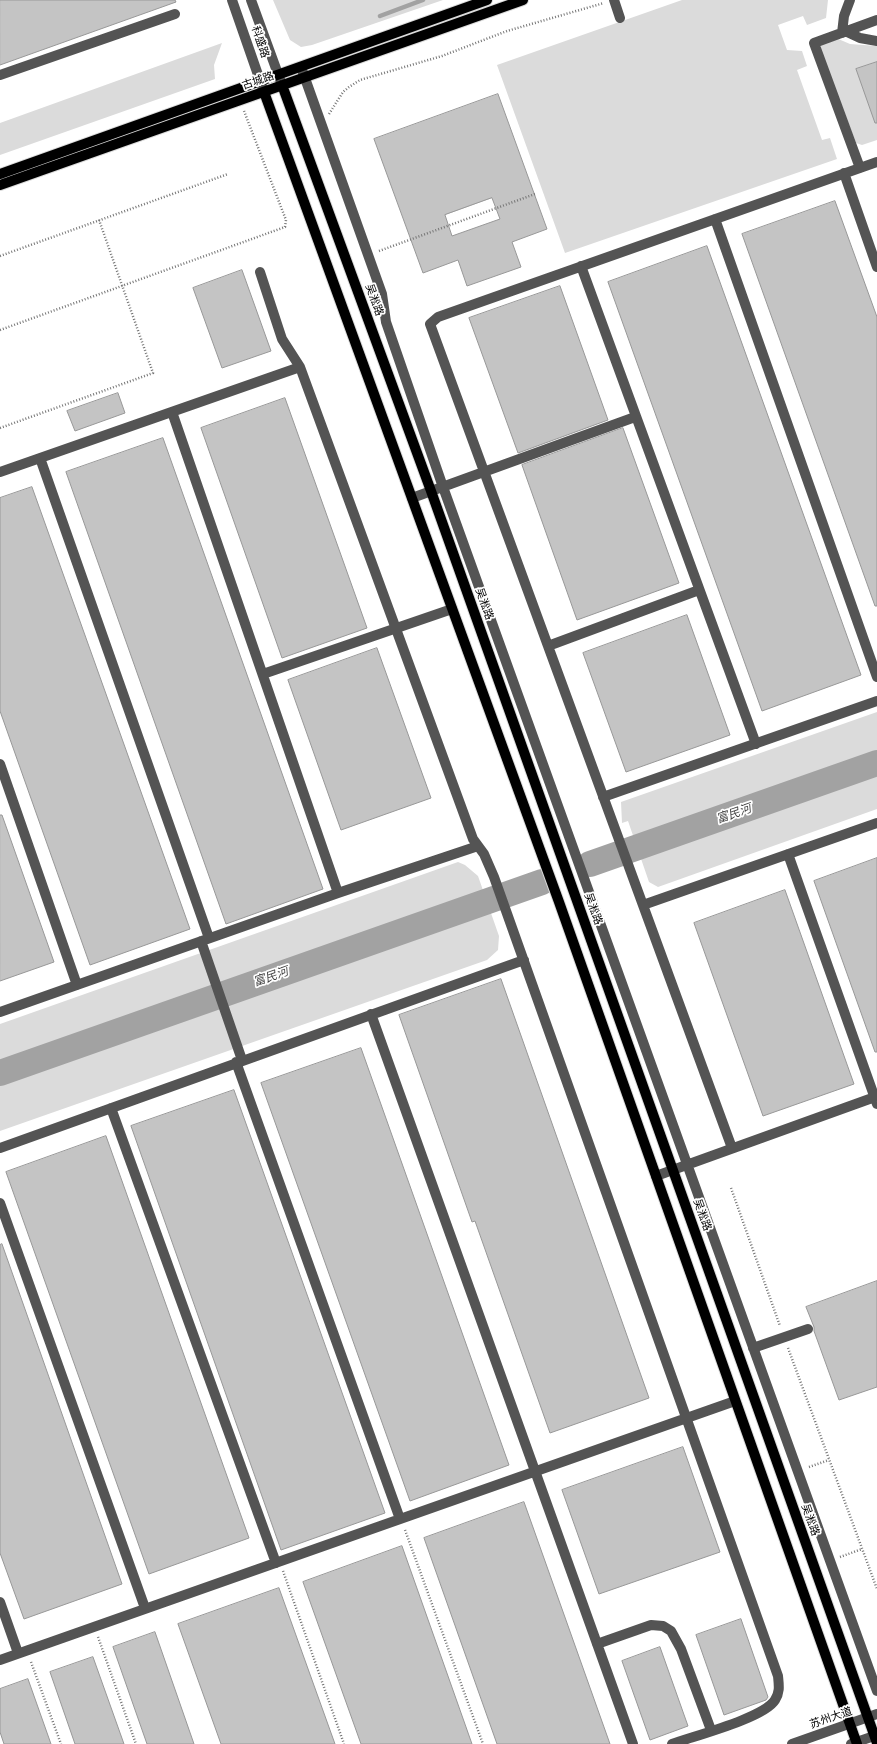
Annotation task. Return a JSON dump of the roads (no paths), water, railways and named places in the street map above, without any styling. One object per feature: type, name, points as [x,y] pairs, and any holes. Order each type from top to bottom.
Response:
[{"type":"main road","name":"古城路","points":[[0,174],[487,0]]},
{"type":"main road","name":"古城路","points":[[0,185],[523,0]]},
{"type":"main road","name":"吴淞路","points":[[282,85],[431,491],[674,1170],[872,1716],[876,1738]]},
{"type":"main road","points":[[264,92],[559,902],[850,1723],[855,1743]]},
{"type":"street","name":"科盛路","points":[[232,0],[264,92]]},
{"type":"street","name":"科盛路","points":[[251,0],[282,85]]},
{"type":"street","points":[[844,32],[844,16],[850,0]]},
{"type":"street","points":[[610,1],[620,18]]},
{"type":"street","points":[[0,75],[175,14]]},
{"type":"street","points":[[860,168],[814,43],[877,20]]},
{"type":"street","points":[[844,32],[860,38],[877,41]]},
{"type":"street","points":[[301,67],[382,294],[386,322],[443,487],[877,1691]]},
{"type":"street","points":[[732,1148],[430,324],[438,317],[877,162]]},
{"type":"street","points":[[844,173],[877,267]]},
{"type":"street","points":[[715,219],[877,677]]},
{"type":"street","points":[[581,266],[635,417],[756,744]]},
{"type":"street","points":[[260,272],[282,339],[300,367],[473,839],[484,854],[494,877],[778,1676],[780,1690],[775,1701],[766,1709],[753,1716],[672,1744]]},
{"type":"street","points":[[0,472],[300,367]]},
{"type":"street","points":[[172,412],[338,892]]},
{"type":"street","points":[[412,498],[635,417]]},
{"type":"street","points":[[40,458],[205,940],[209,966],[232,1032],[239,1061],[400,1519]]},
{"type":"street","points":[[548,646],[699,590]]},
{"type":"street","points":[[263,674],[452,609]]},
{"type":"street","points":[[603,797],[877,701]]},
{"type":"street","points":[[0,764],[77,985]]},
{"type":"street","points":[[642,905],[877,823]]},
{"type":"street","points":[[0,1012],[338,892],[478,846]]},
{"type":"street","points":[[656,1176],[732,1148],[876,1100],[788,854]]},
{"type":"street","points":[[0,1148],[524,960]]},
{"type":"street","points":[[371,1014],[633,1744]]},
{"type":"street","points":[[111,1108],[278,1562]]},
{"type":"street","points":[[0,1203],[145,1608]]},
{"type":"street","points":[[754,1348],[808,1329]]},
{"type":"street","points":[[0,1660],[735,1401]]},
{"type":"street","points":[[0,1602],[22,1652]]},
{"type":"street","points":[[597,1644],[651,1625],[663,1626],[671,1631],[681,1649],[710,1730]]},
{"type":"street","name":"苏州大道","points":[[792,1744],[872,1716]]},
{"type":"street","points":[[855,1743],[876,1738]]},
{"type":"waterway","points":[[380,16],[423,0]]},
{"type":"waterway","name":"富民河","points":[[590,864],[877,763]]},
{"type":"waterway","name":"富民河","points":[[0,1073],[542,882]]}]
